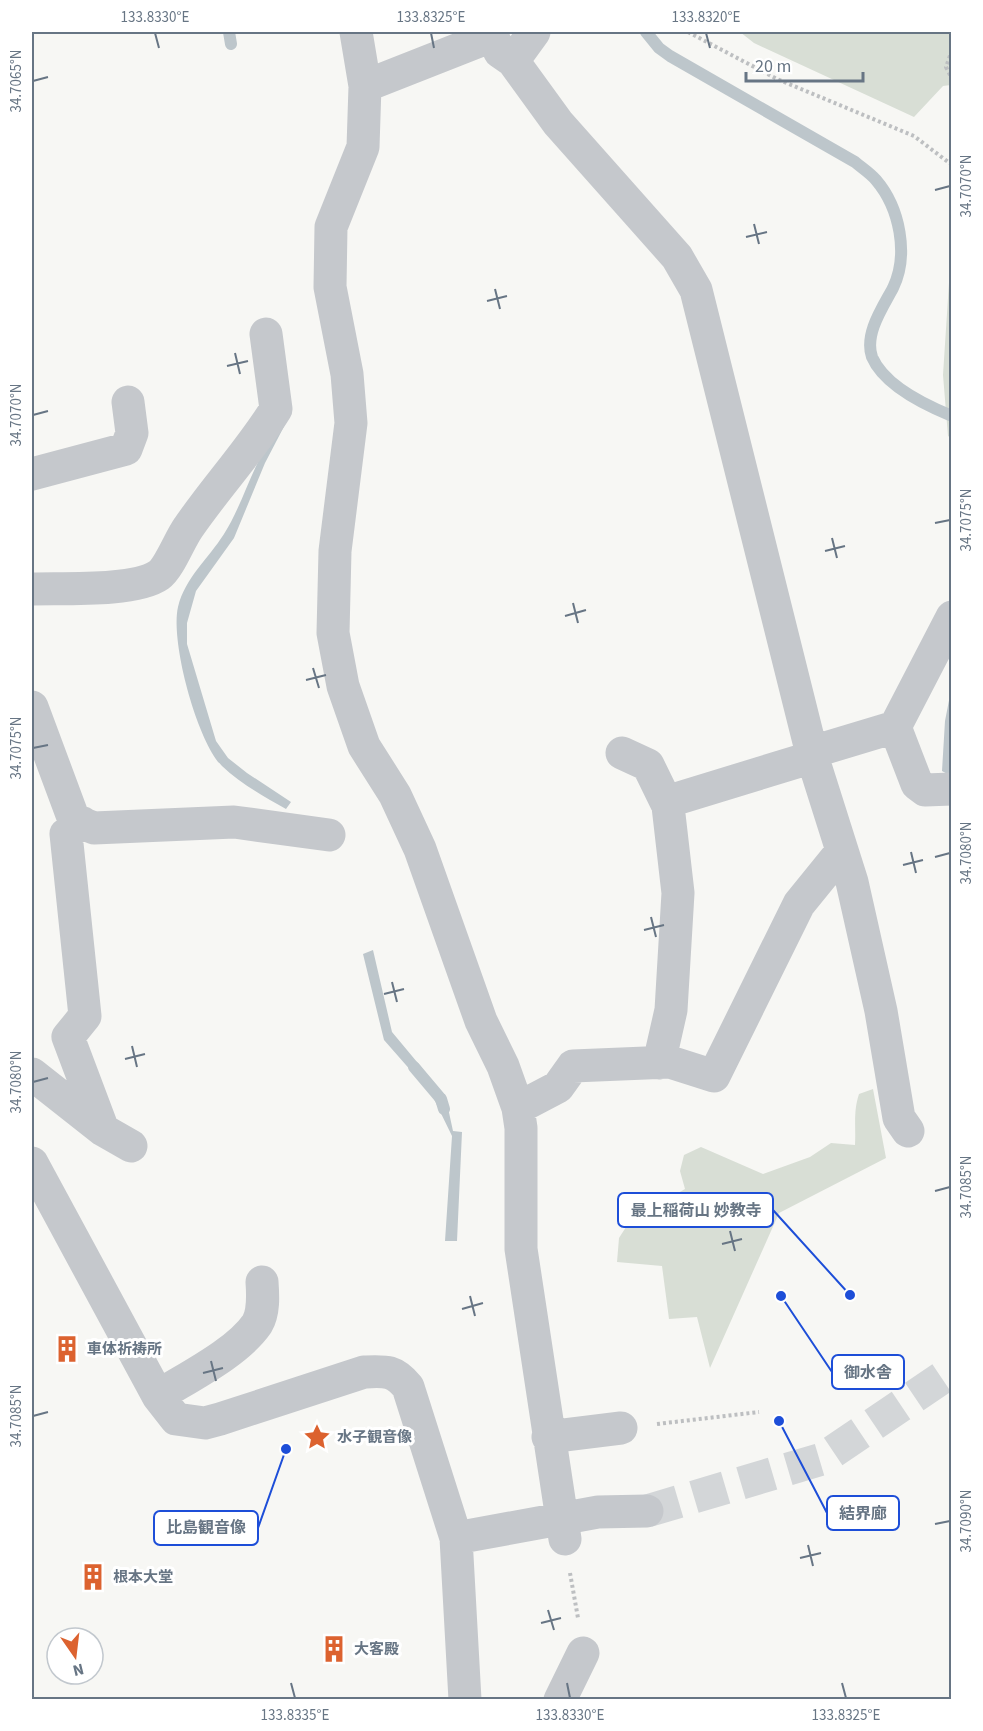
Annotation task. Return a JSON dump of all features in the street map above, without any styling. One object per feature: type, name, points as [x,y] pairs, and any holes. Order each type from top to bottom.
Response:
[{"type":"street","points":[[356,32],[365,86],[363,147],[331,227],[330,287],[347,374],[351,423],[335,551],[333,633],[343,686],[364,746],[396,795],[420,849],[482,1021],[503,1066],[518,1108],[522,1128],[521,1249],[563,1529]]},
{"type":"street","points":[[513,61],[534,32]]},
{"type":"street","points":[[365,86],[492,36],[500,52],[513,61],[558,123],[677,257],[696,290],[812,754],[852,882],[881,1011],[899,1118],[908,1131]]},
{"type":"street","points":[[32,589],[106,587],[135,583],[160,574],[188,527],[249,449],[276,409],[266,334]]},
{"type":"street","points":[[32,474],[126,449],[132,433],[128,402]]},
{"type":"street","points":[[666,802],[895,727],[951,617]]},
{"type":"street","points":[[32,707],[74,820],[94,828],[234,822],[329,835]]},
{"type":"street","points":[[895,727],[917,784],[925,790],[951,789]]},
{"type":"street","points":[[622,753],[648,765],[666,802],[678,893],[671,1010],[659,1063]]},
{"type":"street","points":[[83,823],[66,834],[85,1016],[68,1037],[103,1130]]},
{"type":"street","points":[[518,1108],[558,1086],[573,1066],[670,1062],[714,1076],[799,904],[842,852]]},
{"type":"street","points":[[32,1074],[103,1130],[131,1146]]},
{"type":"street","points":[[32,1163],[158,1396],[176,1419],[205,1423],[364,1372],[385,1371],[398,1375],[408,1387],[456,1538],[465,1700]]},
{"type":"street","points":[[158,1396],[241,1342],[258,1322],[264,1299],[262,1282]]},
{"type":"street","points":[[548,1437],[621,1428]]},
{"type":"street","points":[[456,1538],[563,1529],[598,1512],[647,1511]]},
{"type":"street","points":[[560,1700],[583,1653]]},
{"type":"path","points":[[688,32],[777,80],[914,136],[951,165]]},
{"type":"path","points":[[951,50],[946,67],[951,79]]},
{"type":"path","points":[[621,1428],[759,1412]]},
{"type":"path","points":[[563,1529],[583,1653]]},
{"type":"shaded area","points":[[740,32],[951,32],[951,85],[943,86],[914,117],[754,43]]},
{"type":"shaded area","points":[[951,252],[951,438],[948,436],[943,375]]},
{"type":"shaded area","points":[[290,415],[265,463],[234,538],[196,591],[187,623],[187,644],[216,741],[228,758],[291,802],[286,809],[237,778],[222,766],[213,753],[203,735],[188,690],[178,643],[177,623],[178,607],[186,587],[224,534],[262,454]]},
{"type":"shaded area","points":[[951,690],[951,776],[942,771],[945,721]]},
{"type":"shaded area","points":[[373,950],[392,1032],[422,1068],[427,1089],[384,1040],[363,954]]},
{"type":"shaded area","points":[[873,1089],[886,1158],[779,1213],[710,1368],[697,1317],[669,1319],[662,1266],[617,1262],[619,1238],[642,1202],[657,1205],[685,1189],[680,1171],[684,1155],[701,1147],[763,1174],[810,1157],[831,1143],[855,1145],[855,1113],[859,1094]]},
{"type":"shaded area","points":[[445,1094],[453,1131],[462,1132],[457,1241],[445,1241],[452,1136],[433,1097]]},
{"type":"waterway","points":[[229,32],[231,44]]},
{"type":"waterway","points":[[646,32],[659,48],[670,56],[855,162],[876,180],[891,204],[900,232],[901,247],[898,275],[872,330],[870,339],[872,357],[895,385],[918,400],[952,416]]},
{"type":"waterway","points":[[414,1067],[441,1099],[444,1109]]},
{"type":"tunnel","points":[[647,1511],[822,1459],[952,1371]]},
{"type":"place","name":"最上稲荷山 妙教寺","points":[[850,1295]]},
{"type":"place","name":"御水舎","points":[[781,1296]]},
{"type":"place","name":"車体祈祷所","points":[[67,1349]]},
{"type":"place","name":"結界廊","points":[[779,1421]]},
{"type":"place","name":"水子観音像","points":[[317,1437]]},
{"type":"place","name":"比島観音像","points":[[286,1449]]},
{"type":"place","name":"根本大堂","points":[[93,1577]]},
{"type":"place","name":"大客殿","points":[[334,1649]]}]
